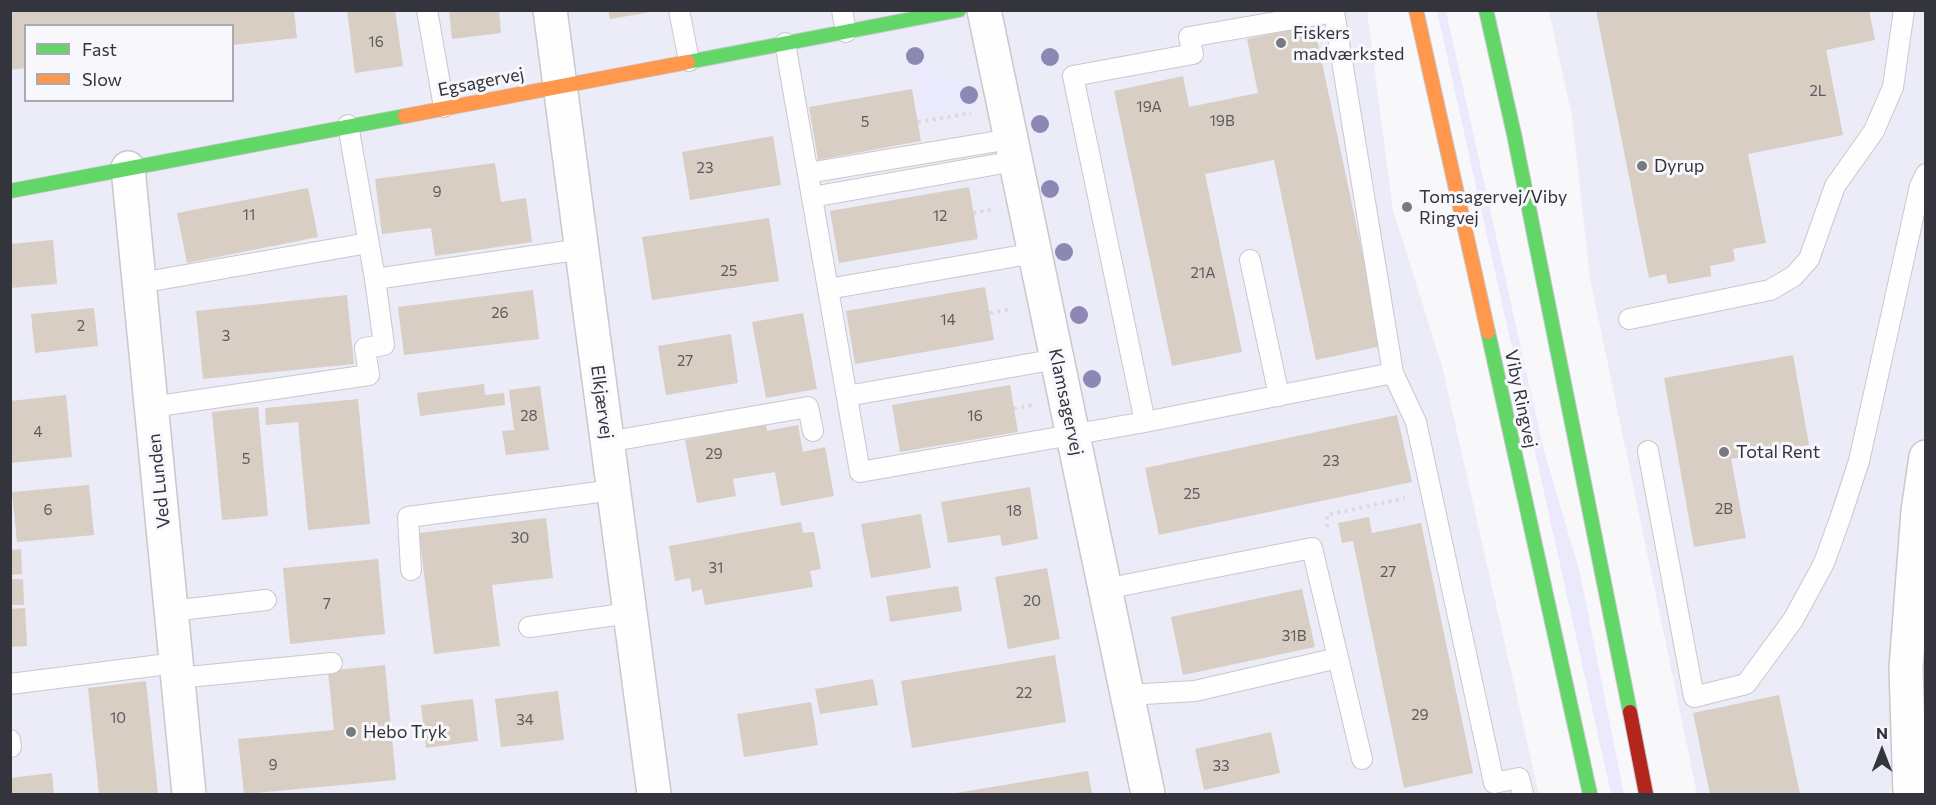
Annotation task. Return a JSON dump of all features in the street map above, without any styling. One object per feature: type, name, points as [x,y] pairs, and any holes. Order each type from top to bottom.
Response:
[{"type":"main road","name":"Egsagervej","points":[[10,191],[958,10]]},
{"type":"main road","name":"Viby Ringvej","points":[[1416,10],[1590,795]]},
{"type":"main road","points":[[1486,10],[1556,338],[1646,795]]},
{"type":"street","name":"Elkjærvej","points":[[550,10],[654,795]]},
{"type":"street","name":"Klamsagervej","points":[[984,10],[1148,795]]},
{"type":"street","name":"Ved Lunden","points":[[128,168],[189,795]]},
{"type":"street","points":[[1910,795],[1906,668],[1918,511],[1926,457]]},
{"type":"lane","points":[[427,10],[444,107]]},
{"type":"lane","points":[[679,10],[689,61]]},
{"type":"lane","points":[[842,10],[846,32]]},
{"type":"lane","points":[[1629,319],[1770,290],[1794,276],[1809,259],[1835,186],[1874,131],[1893,87],[1904,10]]},
{"type":"lane","points":[[1145,422],[1073,76],[1193,54],[1189,37],[1334,12],[1393,373],[1416,422],[1494,783],[1519,778],[1522,795]]},
{"type":"lane","points":[[785,43],[860,472],[1145,422],[1393,373]]},
{"type":"lane","points":[[152,407],[369,375],[365,348],[384,345],[348,125]]},
{"type":"lane","points":[[808,173],[1010,136]]},
{"type":"lane","points":[[812,197],[1010,136]]},
{"type":"lane","points":[[1648,451],[1694,697],[1746,684],[1793,620],[1824,563],[1838,526],[1859,461],[1920,186],[1926,174]]},
{"type":"lane","points":[[140,283],[368,243]]},
{"type":"lane","points":[[375,279],[582,249]]},
{"type":"lane","points":[[828,289],[1035,253]]},
{"type":"lane","points":[[1250,260],[1279,396]]},
{"type":"lane","points":[[847,396],[1057,359]]},
{"type":"lane","points":[[607,442],[808,407],[813,431]]},
{"type":"lane","points":[[411,570],[408,517],[614,490]]},
{"type":"lane","points":[[1105,589],[1312,548],[1362,759]]},
{"type":"lane","points":[[171,611],[266,600]]},
{"type":"lane","points":[[529,627],[630,613]]},
{"type":"lane","points":[[1127,695],[1195,691],[1338,658]]},
{"type":"lane","points":[[10,684],[177,670],[332,663]]},
{"type":"lane","points":[[10,740],[11,747]]},
{"type":"path","points":[[918,122],[1010,136]]},
{"type":"path","points":[[1312,548],[1327,533],[1327,515],[1431,492]]},
{"type":"shaded area","points":[[10,11],[1367,11],[1393,210],[1442,366],[1539,794],[11,794]]},
{"type":"shaded area","points":[[1437,11],[1446,11],[1543,447],[1580,573],[1624,794],[1611,794]]},
{"type":"shaded area","points":[[1549,11],[1925,11],[1925,594],[1890,794],[1697,794],[1590,278],[1572,117]]},
{"type":"shaded area","points":[[916,51],[976,91],[979,108],[921,118],[909,52]]},
{"type":"building","points":[[10,10],[294,10],[297,38],[234,45],[234,24],[24,24],[24,68],[10,70]]},
{"type":"building","points":[[347,10],[395,10],[403,66],[355,73]]},
{"type":"building","points":[[449,10],[499,10],[501,33],[452,39]]},
{"type":"building","points":[[608,10],[651,10],[651,12],[610,19]]},
{"type":"building","points":[[1596,10],[1869,10],[1875,40],[1826,50],[1843,135],[1748,154],[1766,243],[1733,249],[1735,261],[1710,266],[1711,276],[1668,284],[1666,274],[1649,278]]},
{"type":"building","points":[[1314,25],[1382,346],[1316,360],[1274,160],[1205,174],[1242,352],[1172,366],[1114,91],[1183,76],[1189,107],[1258,93],[1247,39]]},
{"type":"building","points":[[912,89],[921,141],[818,160],[809,107]]},
{"type":"building","points":[[773,136],[781,185],[690,200],[682,152]]},
{"type":"building","points":[[495,163],[501,202],[526,198],[532,242],[435,256],[431,228],[382,234],[375,179]]},
{"type":"building","points":[[969,187],[978,239],[839,263],[830,211]]},
{"type":"building","points":[[308,188],[318,237],[187,263],[177,213]]},
{"type":"building","points":[[769,218],[779,281],[652,300],[642,237]]},
{"type":"building","points":[[53,240],[57,284],[10,288],[10,244]]},
{"type":"building","points":[[985,287],[994,340],[855,364],[846,311]]},
{"type":"building","points":[[533,290],[539,339],[404,355],[398,307]]},
{"type":"building","points":[[347,295],[354,364],[203,379],[196,311]]},
{"type":"building","points":[[94,308],[98,346],[35,353],[31,314]]},
{"type":"building","points":[[803,313],[817,389],[766,398],[752,322]]},
{"type":"building","points":[[731,334],[738,383],[666,395],[658,346]]},
{"type":"building","name":"Total Rent","points":[[1793,355],[1809,445],[1731,459],[1746,538],[1694,547],[1664,378]]},
{"type":"building","points":[[484,384],[485,395],[504,393],[505,405],[420,416],[417,393]]},
{"type":"building","points":[[1010,385],[1018,432],[900,452],[892,405]]},
{"type":"building","points":[[540,386],[549,450],[506,455],[502,431],[514,430],[509,390]]},
{"type":"building","points":[[66,395],[72,457],[10,463],[10,401]]},
{"type":"building","points":[[358,399],[370,524],[308,530],[298,422],[266,425],[265,408]]},
{"type":"building","points":[[258,407],[268,516],[222,520],[212,412]]},
{"type":"building","points":[[1397,415],[1412,482],[1159,535],[1145,468]]},
{"type":"building","points":[[766,425],[767,431],[798,425],[803,452],[825,447],[834,496],[781,506],[775,472],[733,479],[736,496],[697,503],[685,440]]},
{"type":"building","points":[[89,485],[94,535],[17,542],[12,492]]},
{"type":"building","points":[[1030,487],[1038,539],[1002,546],[1000,535],[948,543],[941,502]]},
{"type":"building","points":[[921,514],[931,568],[871,578],[861,524]]},
{"type":"building","points":[[1369,517],[1372,533],[1421,523],[1473,773],[1404,788],[1353,541],[1342,543],[1338,523]]},
{"type":"building","points":[[546,518],[553,578],[492,585],[500,646],[434,654],[419,533]]},
{"type":"building","points":[[801,522],[803,533],[814,532],[821,569],[810,571],[813,587],[705,605],[702,589],[692,592],[690,578],[675,581],[669,546]]},
{"type":"building","points":[[21,549],[22,574],[10,575],[10,550]]},
{"type":"building","points":[[378,559],[385,634],[290,644],[283,568]]},
{"type":"building","points":[[1047,568],[1060,639],[1008,649],[995,577]]},
{"type":"building","points":[[10,579],[23,579],[24,605],[10,605]]},
{"type":"building","points":[[958,586],[962,611],[890,622],[886,596]]},
{"type":"building","points":[[1302,589],[1315,647],[1183,675],[1171,617]]},
{"type":"building","points":[[25,608],[27,646],[10,647],[10,609]]},
{"type":"building","points":[[1055,655],[1066,722],[912,748],[901,681]]},
{"type":"building","name":"Hebo Tryk","points":[[385,665],[396,780],[244,794],[238,739],[334,730],[328,671]]},
{"type":"building","points":[[873,679],[878,705],[820,714],[815,689]]},
{"type":"building","points":[[146,681],[158,794],[99,794],[88,688]]},
{"type":"building","points":[[558,691],[564,740],[501,747],[495,699]]},
{"type":"building","points":[[1779,695],[1800,794],[1710,794],[1693,713]]},
{"type":"building","points":[[473,699],[478,741],[426,748],[421,705]]},
{"type":"building","points":[[811,702],[818,745],[744,757],[737,714]]},
{"type":"building","points":[[1271,732],[1280,773],[1204,790],[1195,749]]},
{"type":"building","points":[[1088,771],[1092,794],[956,794],[956,793]]},
{"type":"building","points":[[52,773],[54,794],[10,794],[10,778]]},
{"type":"traffic: fast","points":[[688,62],[959,10]]},
{"type":"traffic: fast","points":[[1486,10],[1514,134],[1630,712]]},
{"type":"traffic: fast","points":[[10,191],[405,116]]},
{"type":"traffic: fast","points":[[1488,332],[1590,794]]},
{"type":"traffic: slow","points":[[1416,10],[1488,332]]},
{"type":"traffic: slow","points":[[405,116],[688,62]]},
{"type":"traffic: jam","points":[[1630,712],[1646,794]]},
{"type":"place","name":"Fiskers madværksted","points":[[1281,43]]},
{"type":"place","name":"Dyrup","points":[[1642,166]]},
{"type":"place","name":"Tomsagervej/Viby Ringvej","points":[[1407,207]]},
{"type":"place","name":"Total Rent","points":[[1724,452]]},
{"type":"place","name":"Hebo Tryk","points":[[351,732]]}]
